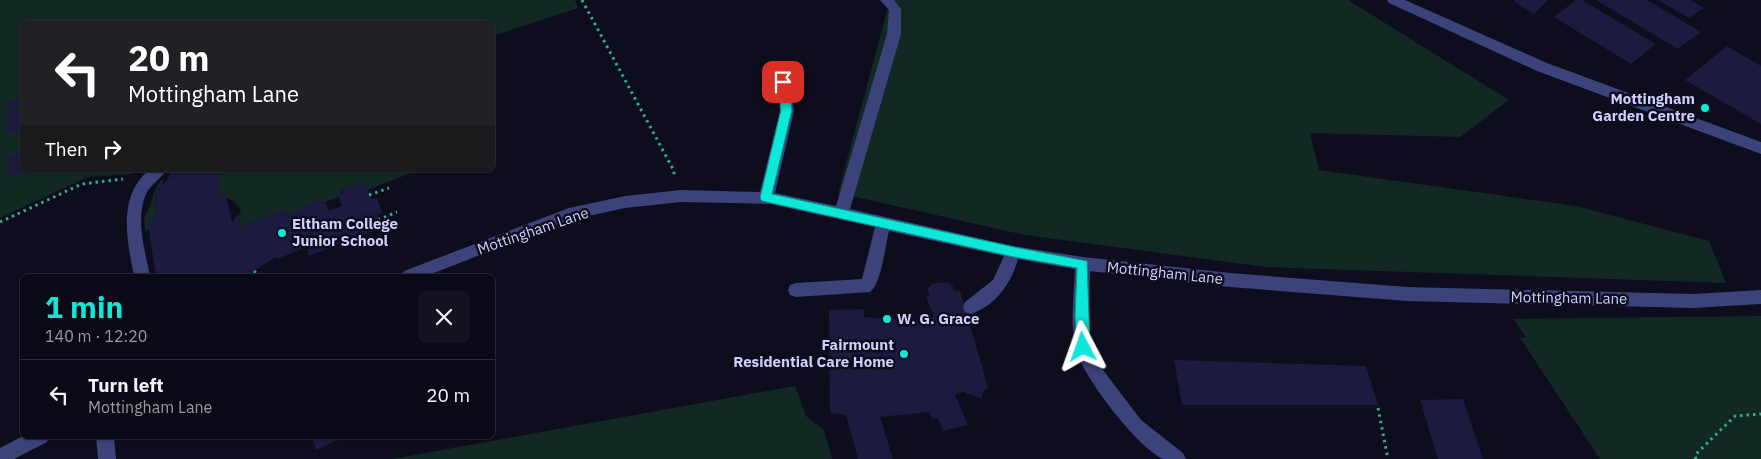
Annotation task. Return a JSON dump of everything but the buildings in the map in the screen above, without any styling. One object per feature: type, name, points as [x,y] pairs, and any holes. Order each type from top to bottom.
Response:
[{"type":"street","points":[[841,214],[894,34],[895,9],[886,0]]},
{"type":"street","points":[[1393,0],[1542,67],[1761,148]]},
{"type":"street","points":[[766,198],[786,110],[783,82]]},
{"type":"street","points":[[142,274],[133,217],[141,188],[155,173]]},
{"type":"street","name":"Mottingham Lane","points":[[414,274],[569,214],[625,202],[681,196],[766,198],[1014,252],[1082,264],[1230,280],[1407,294],[1693,301],[1761,297]]},
{"type":"street","points":[[796,290],[857,290],[868,284],[883,223]]},
{"type":"street","points":[[971,307],[989,296],[1002,284],[1014,252]]},
{"type":"street","points":[[1082,264],[1081,317],[1083,347],[1097,375],[1136,426],[1177,459]]},
{"type":"street","points":[[0,457],[35,439]]},
{"type":"street","points":[[105,439],[107,459]]},
{"type":"path","points":[[582,0],[674,171],[674,178]]},
{"type":"path","points":[[0,222],[82,184],[155,173]]},
{"type":"path","points":[[369,195],[389,188]]},
{"type":"path","points":[[378,220],[397,212]]},
{"type":"path","points":[[254,271],[257,274]]},
{"type":"path","points":[[1378,408],[1388,459]]},
{"type":"path","points":[[1696,459],[1695,455],[1735,416],[1761,414]]},
{"type":"green space","points":[[0,0],[575,0],[578,8],[495,35],[495,20],[20,20],[20,172],[137,172],[88,177],[0,218]]},
{"type":"green space","points":[[890,0],[1348,0],[1509,100],[1460,137],[1310,133],[1319,170],[1576,206],[1709,241],[1726,283],[1265,267],[1025,235],[838,193]]},
{"type":"green space","points":[[217,172],[411,173],[367,190],[364,185],[360,186],[359,183],[342,190],[339,197],[287,216],[285,210],[241,227],[238,217],[241,210],[233,201],[217,193],[220,189]]},
{"type":"green space","points":[[161,180],[164,180],[155,199],[156,216],[148,224],[149,231],[145,229],[144,218]]},
{"type":"green space","points":[[1761,316],[1761,459],[1600,459],[1520,338],[1526,337],[1513,319]]},
{"type":"green space","points":[[795,386],[806,416],[824,430],[832,459],[392,459]]},
{"type":"place","name":"Mottingham Garden Centre","points":[[1705,108]]},
{"type":"place","name":"Eltham College Junior School","points":[[282,233]]},
{"type":"place","name":"W. G. Grace","points":[[887,319]]},
{"type":"place","name":"Fairmount Residential Care Home","points":[[904,354]]},
{"type":"route","points":[[783,82],[786,110],[766,198],[1014,252],[1082,264],[1081,317],[1083,347]]}]
